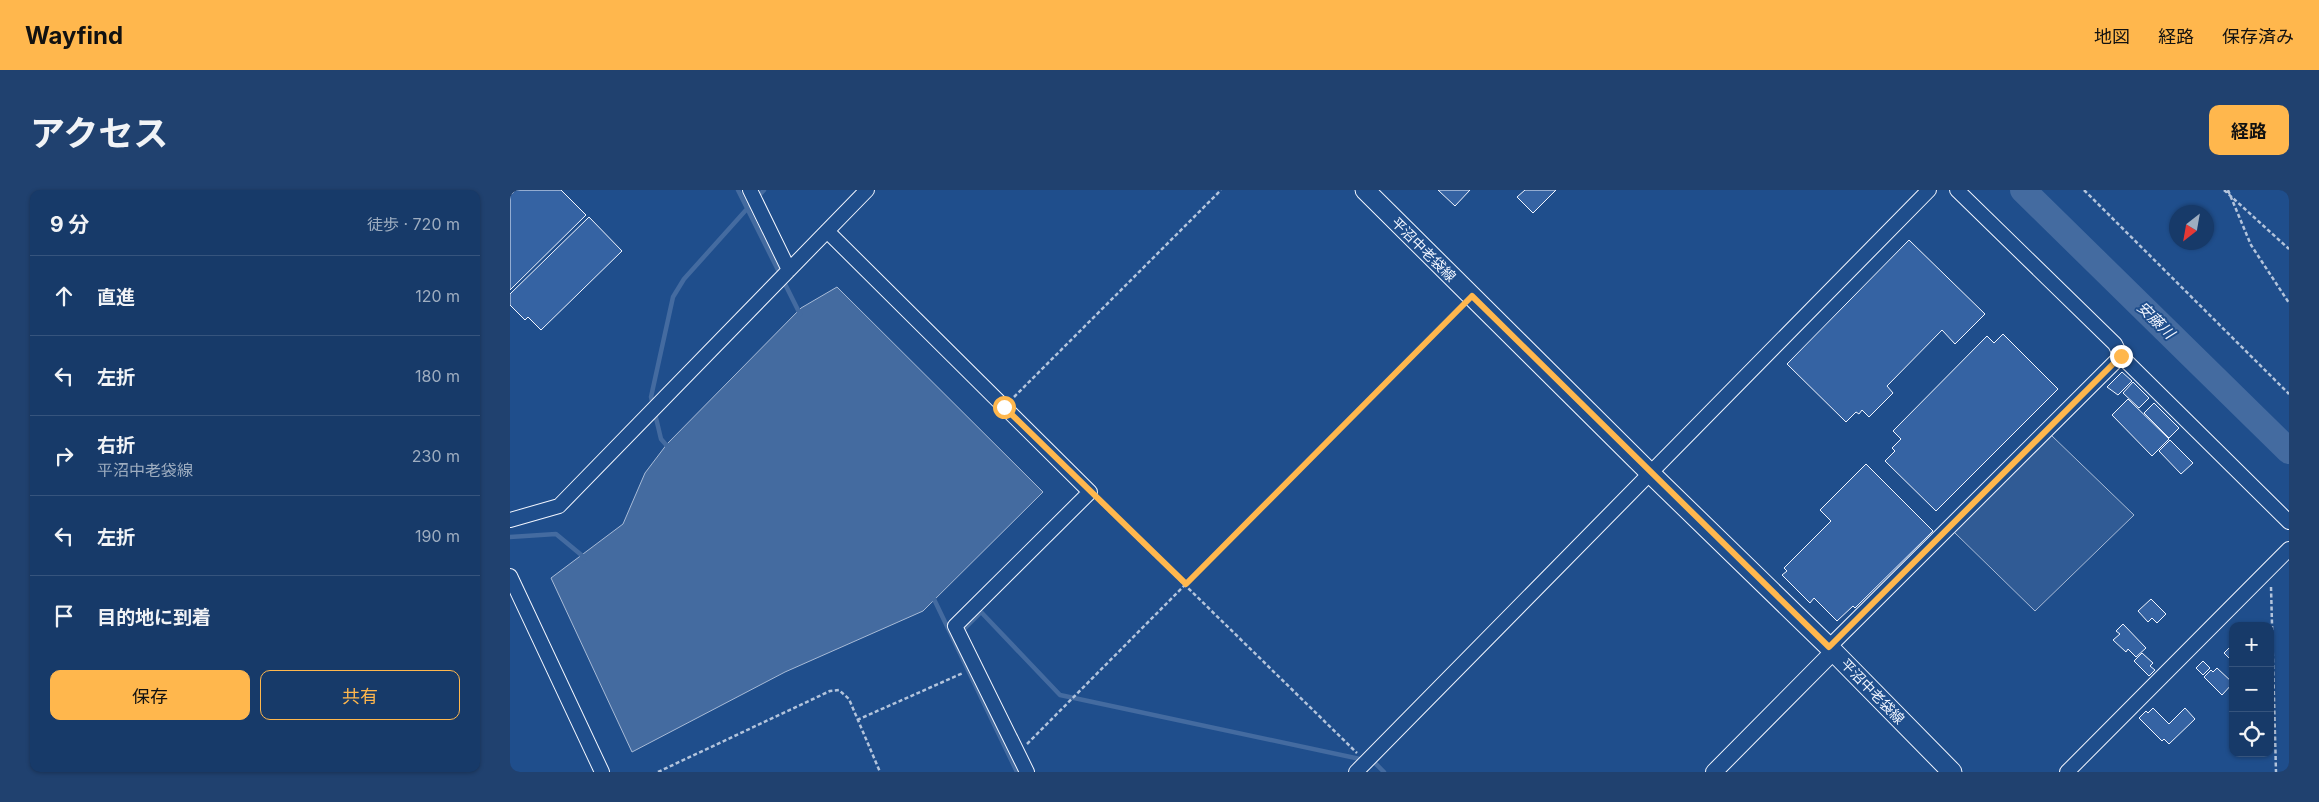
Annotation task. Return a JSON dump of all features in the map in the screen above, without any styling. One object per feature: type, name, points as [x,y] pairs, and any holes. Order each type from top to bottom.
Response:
[{"type":"main road","name":"平沼中老袋線","points":[[1365,190],[1650,473],[1831,649],[1952,772]]},
{"type":"street","points":[[750,190],[789,270]]},
{"type":"street","points":[[510,520],[559,506],[867,190]]},
{"type":"street","points":[[1361,767],[1929,190]]},
{"type":"street","points":[[1957,190],[2115,344],[2121,356],[2289,522]]},
{"type":"street","points":[[827,231],[1090,492],[955,626],[1026,772]]},
{"type":"street","points":[[1714,772],[1831,649],[2121,356]]},
{"type":"street","points":[[2068,772],[2289,549]]},
{"type":"street","points":[[510,576],[602,772]]},
{"type":"path","points":[[1004,407],[1221,190]]},
{"type":"path","points":[[2084,190],[2289,394]]},
{"type":"path","points":[[2224,190],[2289,249]]},
{"type":"path","points":[[2228,190],[2252,245],[2289,303]]},
{"type":"path","points":[[1018,754],[1472,296]]},
{"type":"path","points":[[1090,492],[1186,584],[1361,767]]},
{"type":"path","points":[[2267,573],[2271,584],[2276,772]]},
{"type":"path","points":[[857,720],[975,667]]},
{"type":"path","points":[[658,772],[830,691],[839,690],[849,700],[880,772]]},
{"type":"shaded area","points":[[837,287],[1043,492],[923,611],[785,672],[632,752],[551,578],[623,524],[645,473],[667,444],[801,308]]},
{"type":"shaded area","points":[[2051,435],[2134,515],[2035,611],[1954,532]]},
{"type":"building","points":[[516,190],[561,190],[586,215],[510,290],[510,196]]},
{"type":"building","points":[[1438,190],[1470,190],[1455,206]]},
{"type":"building","points":[[1525,190],[1556,190],[1533,213],[1517,197]]},
{"type":"building","points":[[589,217],[622,251],[541,330],[528,317],[525,320],[510,305],[510,294]]},
{"type":"building","points":[[1909,240],[1985,314],[1955,344],[1942,330],[1887,386],[1893,393],[1869,417],[1862,410],[1859,414],[1856,412],[1846,422],[1787,364]]},
{"type":"building","points":[[2003,334],[2058,389],[1936,511],[1885,461],[1895,451],[1892,448],[1901,439],[1893,431],[1987,336],[1994,343]]},
{"type":"building","points":[[2122,372],[2132,381],[2118,395],[2107,387]]},
{"type":"building","points":[[2133,382],[2149,398],[2139,408],[2123,393]]},
{"type":"building","points":[[2128,399],[2169,439],[2152,456],[2112,415]]},
{"type":"building","points":[[2154,403],[2179,428],[2169,438],[2144,413]]},
{"type":"building","points":[[2170,440],[2193,463],[2181,474],[2159,451]]},
{"type":"building","points":[[1866,464],[1933,531],[1855,608],[1853,606],[1837,621],[1814,598],[1810,603],[1782,575],[1787,571],[1784,568],[1831,521],[1820,510]]},
{"type":"building","points":[[2151,599],[2166,614],[2157,623],[2152,618],[2148,622],[2138,611]]},
{"type":"building","points":[[2123,624],[2146,648],[2136,657],[2128,649],[2126,652],[2113,640],[2120,634],[2116,631]]},
{"type":"building","points":[[2229,648],[2229,658],[2224,653]]},
{"type":"building","points":[[2142,653],[2153,663],[2150,666],[2155,670],[2149,676],[2134,661]]},
{"type":"building","points":[[2203,661],[2210,668],[2203,675],[2196,668]]},
{"type":"building","points":[[2217,668],[2229,679],[2229,687],[2222,695],[2204,677],[2211,670],[2213,672]]},
{"type":"building","points":[[2153,708],[2169,724],[2185,708],[2195,719],[2169,744],[2164,739],[2162,741],[2139,718],[2146,711],[2148,713]]},
{"type":"waterway","points":[[738,190],[800,314]]},
{"type":"waterway","points":[[668,447],[661,439],[651,397],[673,297],[684,279],[764,190]]},
{"type":"waterway","name":"安藤川","points":[[2023,190],[2289,451]]},
{"type":"waterway","points":[[510,537],[556,534],[585,558]]},
{"type":"waterway","points":[[932,595],[1017,772]]},
{"type":"waterway","points":[[961,632],[981,612],[1060,695],[1374,762],[1384,772]]},
{"type":"route","points":[[1004,407],[1186,584],[1472,296],[1829,647],[2121,356]]}]
